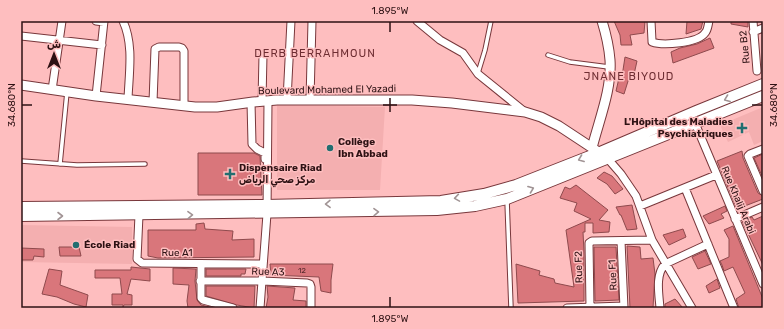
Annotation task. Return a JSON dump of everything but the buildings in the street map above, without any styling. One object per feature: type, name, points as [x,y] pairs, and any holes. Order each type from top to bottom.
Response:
[{"type":"main road","points":[[21,216],[139,215],[441,201],[455,199],[502,190],[596,150],[763,84]]},
{"type":"main road","points":[[21,207],[437,210],[469,207],[507,199],[763,96]]},
{"type":"street","points":[[52,90],[62,21]]},
{"type":"street","points":[[96,21],[104,21],[96,96]]},
{"type":"street","points":[[123,21],[129,38],[130,67],[128,99]]},
{"type":"street","points":[[287,100],[291,21]]},
{"type":"street","points":[[310,100],[312,21]]},
{"type":"street","points":[[417,21],[440,40],[463,53],[478,74],[525,112]]},
{"type":"street","points":[[596,150],[610,67],[608,42],[602,21]]},
{"type":"street","points":[[651,21],[652,41],[656,44],[680,43],[704,35],[707,32],[709,21]]},
{"type":"street","name":"Rue B2","points":[[753,21],[758,70]]},
{"type":"street","points":[[753,32],[763,28]]},
{"type":"street","points":[[21,36],[102,45]]},
{"type":"street","points":[[153,102],[156,49],[159,46],[179,47],[184,51],[184,106]]},
{"type":"street","points":[[260,308],[267,208],[263,55]]},
{"type":"street","name":"Boulevard Mohamed El Yazadi","points":[[21,85],[96,96],[184,106],[217,107],[251,102],[287,100],[425,100],[525,112],[553,123],[608,159]]},
{"type":"street","points":[[251,102],[252,144],[265,154],[267,208]]},
{"type":"street","name":"Rue Khalij Arabi","points":[[695,123],[763,284]]},
{"type":"street","points":[[763,149],[748,156],[763,191]]},
{"type":"street","points":[[608,159],[629,184],[640,206],[652,240],[692,308]]},
{"type":"street","points":[[640,206],[716,175]]},
{"type":"street","points":[[685,188],[734,308]]},
{"type":"street","points":[[736,219],[763,207]]},
{"type":"street","name":"Rue A1","points":[[139,215],[137,255],[139,262],[263,264]]},
{"type":"street","name":"Rue F2","points":[[590,307],[589,243],[652,240]]},
{"type":"street","name":"Rue F1","points":[[621,241],[624,307]]},
{"type":"street","points":[[660,308],[659,276],[662,267],[665,264],[708,244]]},
{"type":"street","points":[[201,264],[201,298],[203,300],[233,308]]},
{"type":"street","name":"Rue A3","points":[[200,281],[307,283],[310,284],[311,308]]},
{"type":"street","points":[[566,308],[624,307]]},
{"type":"lane","points":[[478,74],[491,21]]},
{"type":"lane","points":[[548,55],[570,62],[610,67]]},
{"type":"lane","points":[[60,164],[67,92]]},
{"type":"lane","points":[[21,161],[60,164],[145,164]]},
{"type":"lane","points":[[507,199],[511,308]]},
{"type":"shaded area","name":"Collège Ibn Abbad","points":[[277,105],[385,107],[380,190],[277,190]]},
{"type":"shaded area","name":"L'Hôpital des Maladies Psychiatriques","points":[[763,107],[763,141],[754,145],[749,132],[728,142],[720,125]]},
{"type":"shaded area","name":"École Riad","points":[[21,225],[132,227],[132,264],[21,262]]},
{"type":"place","name":"L'Hôpital des Maladies Psychiatriques","points":[[742,128]]},
{"type":"place","name":"Collège Ibn Abbad","points":[[330,148]]},
{"type":"place","name":"Dispensaire Riad مركز صحي الرياض","points":[[230,174]]},
{"type":"place","name":"École Riad","points":[[76,245]]},
{"type":"district","name":"DERB BERRAHMOUN","points":[[315,53]]},
{"type":"district","name":"JNANE BIYOUD","points":[[629,76]]}]
